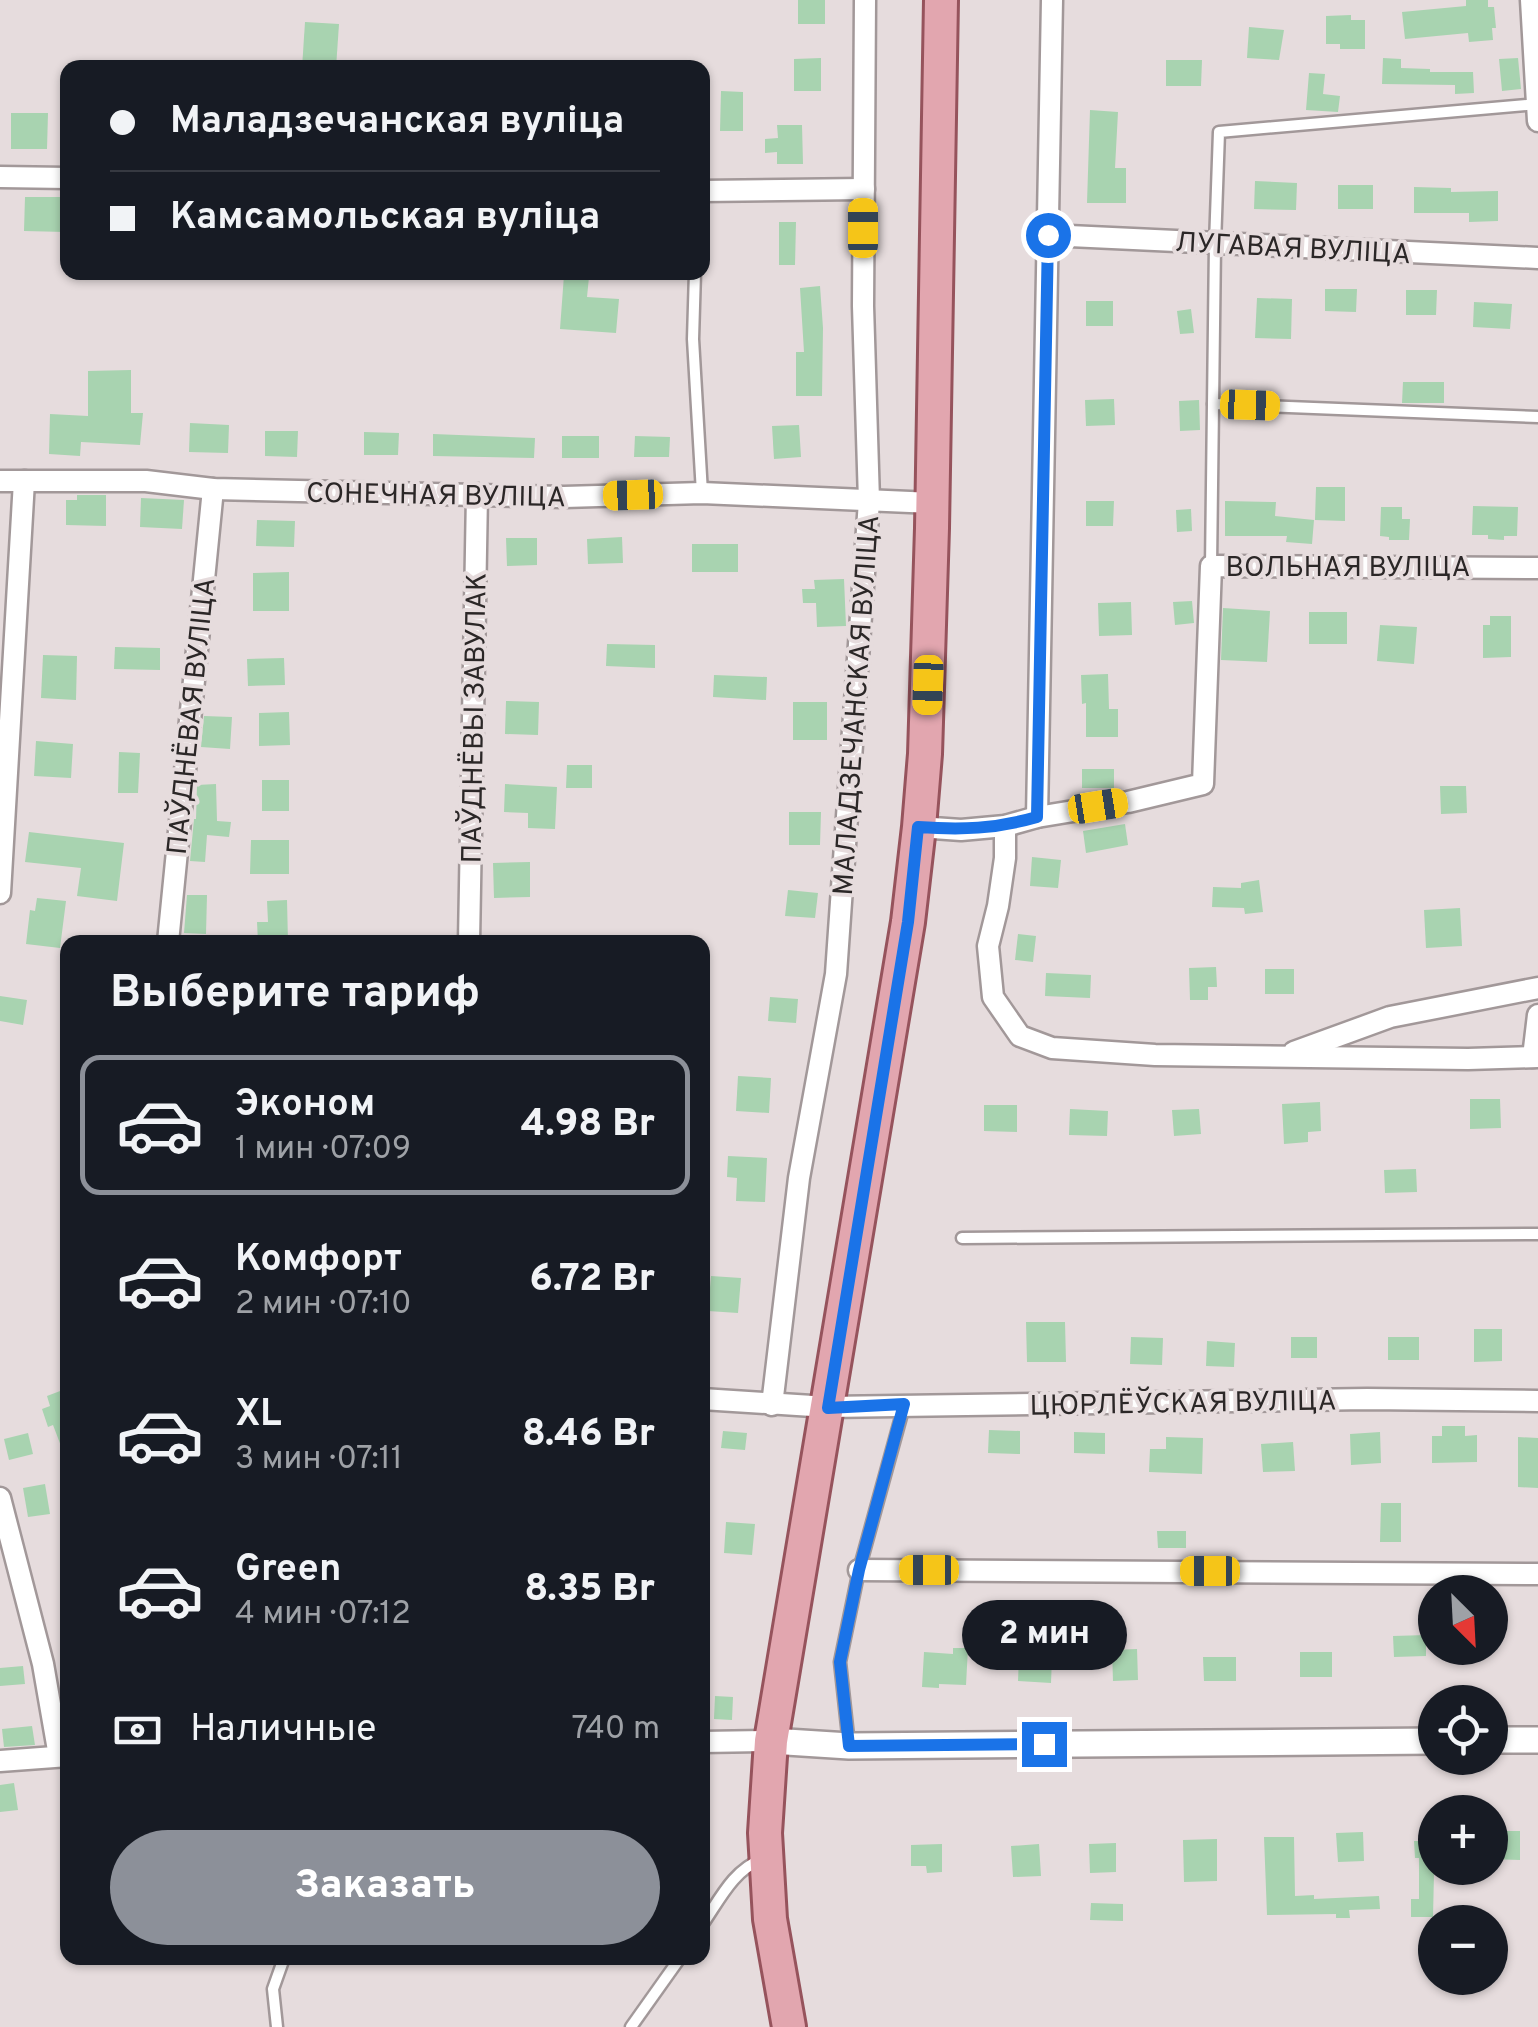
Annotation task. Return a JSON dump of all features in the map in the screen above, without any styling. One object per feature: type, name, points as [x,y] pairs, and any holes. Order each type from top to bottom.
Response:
[{"type":"main road","points":[[789,2027],[770,1919],[764,1834],[772,1741],[908,922],[926,754],[940,0]]},
{"type":"street","name":"МАЛАДЗЕЧАНСКАЯ ВУЛІЦА","points":[[772,1405],[799,1178],[836,974],[870,502],[862,306],[865,0]]},
{"type":"street","points":[[918,827],[961,830],[1005,826],[1037,817],[1052,0]]},
{"type":"street","points":[[1530,0],[1537,112]]},
{"type":"street","points":[[0,177],[60,178]]},
{"type":"street","points":[[710,192],[864,189]]},
{"type":"street","name":"ЛУГАВАЯ ВУЛІЦА","points":[[1048,235],[1538,258]]},
{"type":"street","name":"СОНЕЧНАЯ ВУЛІЦА","points":[[0,481],[146,481],[213,489],[564,497],[702,493],[932,504]]},
{"type":"street","points":[[0,893],[24,481]]},
{"type":"street","name":"ПАЎДНЁВАЯ ВУЛІЦА","points":[[169,935],[213,489]]},
{"type":"street","name":"ПАЎДНЁВЫ ЗАВУЛАК","points":[[469,935],[476,494]]},
{"type":"street","name":"ВОЛЬНАЯ ВУЛІЦА","points":[[1037,817],[1128,802],[1203,784],[1211,566],[1531,568]]},
{"type":"street","points":[[1005,826],[1005,858],[988,946],[993,997],[1020,1036],[1052,1048],[1155,1056],[1535,1057],[1538,1014]]},
{"type":"street","points":[[1283,1057],[1390,1017],[1538,988]]},
{"type":"street","name":"ЦЮРЛЁЎСКАЯ ВУЛІЦА","points":[[710,1401],[828,1408],[1368,1399],[1538,1401]]},
{"type":"street","points":[[0,1498],[60,1739]]},
{"type":"street","points":[[859,1570],[1538,1574]]},
{"type":"street","points":[[1508,1740],[1538,1740]]},
{"type":"street","points":[[710,1742],[849,1746],[1418,1741]]},
{"type":"street","points":[[0,1762],[60,1756]]},
{"type":"lane","points":[[1211,566],[1219,132],[1537,112]]},
{"type":"lane","points":[[695,280],[693,339],[702,493]]},
{"type":"lane","points":[[1214,404],[1538,417]]},
{"type":"lane","points":[[962,1238],[1538,1234]]},
{"type":"lane","points":[[849,1746],[840,1662],[859,1570],[904,1404]]},
{"type":"lane","points":[[710,1908],[749,1865],[766,1859]]},
{"type":"lane","points":[[277,2027],[273,1990],[282,1965]]},
{"type":"lane","points":[[631,2027],[675,1965]]},
{"type":"building","points":[[798,0],[825,0],[825,24],[798,24]]},
{"type":"building","points":[[1466,0],[1488,0],[1488,7],[1494,7],[1493,40],[1469,42],[1468,33],[1405,39],[1402,12],[1466,6]]},
{"type":"building","points":[[1351,15],[1351,20],[1365,20],[1365,49],[1340,49],[1340,44],[1326,44],[1326,16]]},
{"type":"building","points":[[305,22],[339,24],[337,60],[303,60]]},
{"type":"building","points":[[1249,27],[1284,30],[1279,60],[1247,58]]},
{"type":"building","points":[[821,58],[821,91],[794,91],[794,59]]},
{"type":"building","points":[[1383,58],[1401,59],[1401,68],[1473,72],[1474,93],[1455,94],[1455,85],[1382,84]]},
{"type":"building","points":[[1518,58],[1521,89],[1502,91],[1499,59]]},
{"type":"building","points":[[1166,60],[1202,60],[1201,86],[1166,86]]},
{"type":"building","points":[[1309,73],[1325,74],[1323,94],[1340,96],[1338,112],[1306,110]]},
{"type":"building","points":[[721,91],[743,92],[743,131],[720,131]]},
{"type":"building","points":[[1090,110],[1118,112],[1115,168],[1126,168],[1126,203],[1087,203]]},
{"type":"building","points":[[11,113],[48,113],[47,149],[11,149]]},
{"type":"building","points":[[777,125],[802,125],[803,164],[777,164],[777,152],[765,153],[765,139],[778,138]]},
{"type":"building","points":[[1255,181],[1297,183],[1296,210],[1254,209]]},
{"type":"building","points":[[1338,185],[1373,185],[1373,209],[1338,209]]},
{"type":"building","points":[[1414,187],[1451,188],[1451,192],[1498,191],[1498,221],[1469,222],[1469,213],[1414,213]]},
{"type":"building","points":[[25,197],[60,197],[60,232],[24,231]]},
{"type":"building","points":[[779,222],[796,222],[795,265],[779,265]]},
{"type":"building","points":[[564,280],[589,280],[587,297],[619,299],[616,333],[560,329]]},
{"type":"building","points":[[820,286],[822,396],[796,396],[796,352],[804,352],[800,288]]},
{"type":"building","points":[[1325,289],[1357,289],[1356,312],[1325,311]]},
{"type":"building","points":[[1406,290],[1437,290],[1436,315],[1406,315]]},
{"type":"building","points":[[1257,298],[1292,299],[1291,339],[1255,338]]},
{"type":"building","points":[[1086,301],[1113,301],[1113,326],[1086,326]]},
{"type":"building","points":[[1474,302],[1512,304],[1510,329],[1473,327]]},
{"type":"building","points":[[1191,309],[1194,333],[1180,334],[1177,311]]},
{"type":"building","points":[[131,370],[131,413],[143,413],[140,445],[81,442],[80,456],[49,454],[50,414],[88,416],[88,371]]},
{"type":"building","points":[[1403,382],[1444,382],[1444,403],[1402,403]]},
{"type":"building","points":[[1114,399],[1115,425],[1086,426],[1085,400]]},
{"type":"building","points":[[1199,400],[1200,430],[1180,431],[1179,401]]},
{"type":"building","points":[[190,423],[229,425],[228,453],[189,452]]},
{"type":"building","points":[[799,425],[801,457],[774,459],[772,426]]},
{"type":"building","points":[[265,431],[298,431],[297,457],[265,456]]},
{"type":"building","points":[[364,432],[399,433],[398,455],[364,455]]},
{"type":"building","points":[[433,434],[535,438],[534,458],[433,456]]},
{"type":"building","points":[[562,436],[599,436],[599,458],[562,458]]},
{"type":"building","points":[[635,436],[670,437],[669,457],[634,457]]},
{"type":"building","points":[[1316,487],[1345,487],[1345,521],[1315,520]]},
{"type":"building","points":[[77,495],[106,495],[106,526],[66,525],[66,500],[77,500]]},
{"type":"building","points":[[141,498],[184,500],[182,529],[140,527]]},
{"type":"building","points":[[1086,501],[1114,501],[1113,526],[1086,526]]},
{"type":"building","points":[[1225,501],[1276,502],[1275,516],[1314,520],[1312,544],[1286,542],[1287,536],[1225,536]]},
{"type":"building","points":[[1473,506],[1518,507],[1517,536],[1504,536],[1504,540],[1472,535]]},
{"type":"building","points":[[1381,507],[1402,507],[1402,519],[1410,519],[1409,540],[1380,536]]},
{"type":"building","points":[[1191,509],[1192,531],[1177,532],[1176,510]]},
{"type":"building","points":[[257,520],[295,521],[294,547],[256,546]]},
{"type":"building","points":[[622,537],[623,563],[588,564],[587,539]]},
{"type":"building","points":[[506,538],[537,538],[537,565],[507,566]]},
{"type":"building","points":[[692,544],[738,544],[738,572],[692,572]]},
{"type":"building","points":[[289,572],[289,611],[253,611],[253,573]]},
{"type":"building","points":[[844,579],[846,626],[817,627],[816,603],[803,603],[802,589],[815,589],[814,580]]},
{"type":"building","points":[[1192,601],[1194,623],[1175,625],[1173,602]]},
{"type":"building","points":[[1131,602],[1132,635],[1099,636],[1098,603]]},
{"type":"building","points":[[1223,608],[1270,611],[1267,662],[1221,660]]},
{"type":"building","points":[[1309,612],[1347,612],[1347,644],[1309,644]]},
{"type":"building","points":[[1490,616],[1511,616],[1511,657],[1483,658],[1483,625],[1490,625]]},
{"type":"building","points":[[1380,625],[1417,627],[1414,664],[1377,661]]},
{"type":"building","points":[[607,644],[655,645],[655,668],[606,666]]},
{"type":"building","points":[[115,647],[160,648],[160,670],[114,669]]},
{"type":"building","points":[[43,655],[77,656],[76,700],[41,698]]},
{"type":"building","points":[[284,658],[285,685],[248,686],[247,659]]},
{"type":"building","points":[[1108,674],[1109,709],[1118,709],[1118,737],[1086,737],[1081,675]]},
{"type":"building","points":[[714,675],[767,677],[766,700],[713,697]]},
{"type":"building","points":[[506,701],[539,702],[538,735],[505,734]]},
{"type":"building","points":[[793,702],[827,702],[827,740],[793,740]]},
{"type":"building","points":[[289,712],[290,745],[259,746],[259,713]]},
{"type":"building","points":[[204,716],[232,717],[230,749],[201,747]]},
{"type":"building","points":[[36,741],[73,744],[71,778],[34,776]]},
{"type":"building","points":[[119,752],[140,753],[138,793],[118,793]]},
{"type":"building","points":[[567,765],[592,765],[592,788],[566,788]]},
{"type":"building","points":[[1082,769],[1114,769],[1114,788],[1082,788]]},
{"type":"building","points":[[262,780],[289,780],[289,811],[262,811]]},
{"type":"building","points":[[216,784],[217,821],[231,822],[229,837],[207,835],[205,862],[190,861],[197,785]]},
{"type":"building","points":[[505,784],[557,787],[555,829],[528,828],[528,813],[504,812]]},
{"type":"building","points":[[1440,786],[1466,786],[1467,813],[1441,814]]},
{"type":"building","points":[[789,812],[821,812],[820,845],[789,845]]},
{"type":"building","points":[[1125,824],[1128,845],[1086,853],[1083,831]]},
{"type":"building","points":[[29,832],[124,843],[117,901],[77,896],[81,868],[25,862]]},
{"type":"building","points":[[251,840],[289,840],[289,874],[250,874]]},
{"type":"building","points":[[1032,857],[1061,860],[1058,888],[1030,886]]},
{"type":"building","points":[[530,862],[530,897],[494,898],[493,863]]},
{"type":"building","points":[[1259,880],[1263,912],[1245,914],[1244,908],[1212,907],[1213,887],[1241,888],[1241,883]]},
{"type":"building","points":[[788,890],[818,893],[815,918],[785,916]]},
{"type":"building","points":[[187,895],[207,895],[206,934],[184,933]]},
{"type":"building","points":[[37,898],[66,901],[60,948],[26,944],[30,910],[35,911]]},
{"type":"building","points":[[287,900],[288,935],[258,935],[257,922],[268,922],[267,901]]},
{"type":"building","points":[[1460,908],[1462,946],[1426,948],[1424,910]]},
{"type":"building","points":[[1018,934],[1036,936],[1033,962],[1015,960]]},
{"type":"building","points":[[1216,967],[1217,987],[1208,987],[1208,1000],[1190,1000],[1189,968]]},
{"type":"building","points":[[1265,969],[1294,969],[1294,994],[1265,994]]},
{"type":"building","points":[[1046,973],[1091,975],[1090,998],[1045,996]]},
{"type":"building","points":[[0,996],[27,1000],[23,1025],[0,1021]]},
{"type":"building","points":[[770,997],[798,999],[796,1023],[768,1021]]},
{"type":"building","points":[[738,1076],[771,1078],[769,1113],[736,1111]]},
{"type":"building","points":[[1470,1099],[1500,1099],[1501,1128],[1470,1129]]},
{"type":"building","points":[[1320,1102],[1321,1131],[1308,1132],[1308,1142],[1284,1144],[1282,1104]]},
{"type":"building","points":[[984,1105],[1017,1105],[1017,1132],[984,1131]]},
{"type":"building","points":[[1070,1109],[1108,1111],[1107,1136],[1069,1135]]},
{"type":"building","points":[[1199,1109],[1201,1134],[1174,1136],[1172,1110]]},
{"type":"building","points":[[728,1156],[767,1158],[765,1202],[736,1201],[737,1178],[727,1177]]},
{"type":"building","points":[[1416,1169],[1417,1192],[1385,1193],[1384,1170]]},
{"type":"building","points":[[711,1276],[741,1278],[738,1313],[710,1311]]},
{"type":"building","points":[[1026,1322],[1065,1322],[1066,1362],[1027,1362]]},
{"type":"building","points":[[1474,1329],[1502,1329],[1502,1361],[1474,1362]]},
{"type":"building","points":[[1131,1337],[1163,1338],[1162,1365],[1130,1364]]},
{"type":"building","points":[[1291,1337],[1317,1337],[1317,1358],[1291,1358]]},
{"type":"building","points":[[1388,1337],[1419,1337],[1419,1360],[1388,1360]]},
{"type":"building","points":[[1207,1341],[1235,1343],[1234,1367],[1206,1366]]},
{"type":"building","points":[[60,1391],[60,1443],[53,1425],[48,1427],[42,1409],[50,1406],[47,1396]]},
{"type":"building","points":[[1442,1426],[1465,1426],[1465,1436],[1477,1435],[1477,1462],[1432,1463],[1432,1436],[1442,1436]]},
{"type":"building","points":[[989,1430],[1020,1431],[1020,1454],[988,1453]]},
{"type":"building","points":[[723,1431],[747,1433],[745,1450],[721,1448]]},
{"type":"building","points":[[1074,1432],[1105,1433],[1105,1454],[1074,1453]]},
{"type":"building","points":[[1380,1432],[1381,1463],[1351,1465],[1350,1434]]},
{"type":"building","points":[[28,1433],[33,1454],[9,1460],[4,1439]]},
{"type":"building","points":[[1166,1437],[1203,1438],[1202,1474],[1149,1472],[1150,1449],[1166,1449]]},
{"type":"building","points":[[1518,1437],[1538,1438],[1538,1488],[1518,1487]]},
{"type":"building","points":[[1293,1442],[1295,1471],[1263,1472],[1261,1444]]},
{"type":"building","points":[[45,1484],[50,1514],[28,1517],[23,1488]]},
{"type":"building","points":[[1381,1503],[1401,1503],[1401,1542],[1380,1542]]},
{"type":"building","points":[[726,1522],[755,1524],[752,1555],[724,1553]]},
{"type":"building","points":[[1157,1531],[1186,1531],[1186,1548],[1158,1548]]},
{"type":"building","points":[[1418,1635],[1418,1656],[1394,1657],[1393,1636]]},
{"type":"building","points":[[953,1648],[968,1648],[966,1685],[922,1687],[924,1652],[953,1654]]},
{"type":"building","points":[[1137,1649],[1138,1680],[1113,1681],[1112,1650]]},
{"type":"building","points":[[1300,1652],[1332,1652],[1332,1677],[1300,1677]]},
{"type":"building","points":[[1019,1656],[1052,1657],[1051,1683],[1018,1681]]},
{"type":"building","points":[[1203,1657],[1236,1657],[1236,1681],[1204,1681]]},
{"type":"building","points":[[23,1666],[25,1684],[0,1686],[0,1668]]},
{"type":"building","points":[[715,1696],[733,1697],[732,1720],[714,1719]]},
{"type":"building","points":[[32,1726],[35,1745],[4,1747],[2,1729]]},
{"type":"building","points":[[14,1783],[18,1810],[0,1812],[0,1785]]},
{"type":"building","points":[[1508,1831],[1520,1831],[1520,1860],[1508,1860]]},
{"type":"building","points":[[1363,1832],[1364,1861],[1338,1862],[1336,1833]]},
{"type":"building","points":[[1264,1837],[1294,1837],[1295,1896],[1379,1896],[1380,1909],[1349,1910],[1350,1918],[1336,1918],[1336,1914],[1267,1915]]},
{"type":"building","points":[[1217,1839],[1217,1881],[1184,1882],[1183,1840]]},
{"type":"building","points":[[1116,1843],[1116,1872],[1090,1873],[1089,1844]]},
{"type":"building","points":[[942,1844],[942,1872],[927,1873],[926,1866],[911,1866],[911,1845]]},
{"type":"building","points":[[1039,1844],[1041,1876],[1013,1877],[1011,1846]]},
{"type":"building","points":[[1419,1885],[1434,1885],[1433,1905],[1418,1905],[1418,1917],[1411,1917],[1411,1899],[1419,1899]]},
{"type":"building","points":[[1091,1903],[1123,1904],[1123,1921],[1090,1920]]},
{"type":"route","points":[[1044,1744],[849,1746],[840,1662],[859,1570],[904,1404],[828,1408],[908,922],[918,827],[961,830],[1005,826],[1037,817],[1048,235]]}]
